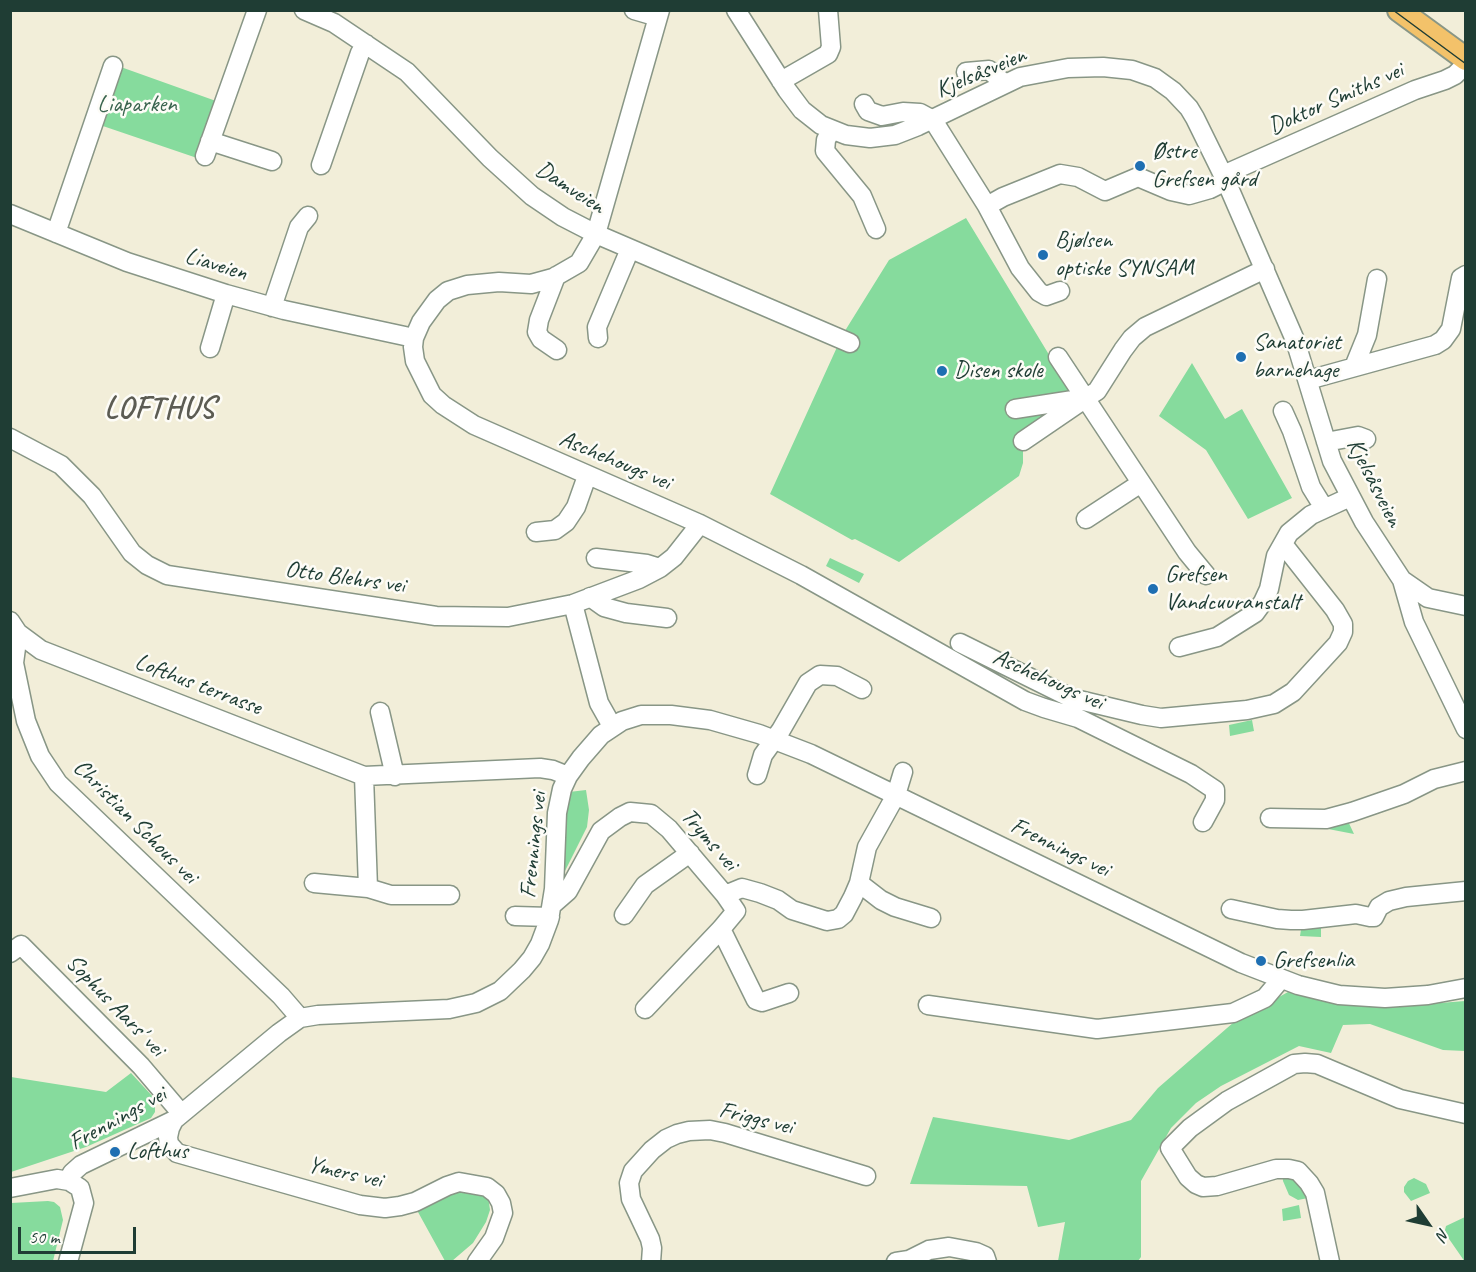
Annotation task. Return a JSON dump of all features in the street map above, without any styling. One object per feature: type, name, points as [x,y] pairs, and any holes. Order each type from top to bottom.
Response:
[{"type":"main road","points":[[1399,10],[1466,59]]},
{"type":"street","points":[[257,10],[208,148],[272,161]]},
{"type":"street","name":"Damveien","points":[[304,10],[338,17],[366,44],[407,72],[490,158],[532,196],[563,217],[630,249],[849,343]]},
{"type":"street","points":[[414,338],[421,322],[437,300],[448,291],[467,285],[499,282],[531,284],[556,276],[579,263],[596,234],[659,14],[634,10]]},
{"type":"street","name":"Kjelsåsveien","points":[[736,10],[781,81],[806,114],[831,130],[856,137],[883,137],[906,131],[1004,84],[1036,73],[1068,68],[1118,68],[1144,73],[1165,84],[1189,108],[1225,178],[1292,331],[1332,461],[1364,522],[1402,580],[1428,598],[1456,606],[1466,606]]},
{"type":"street","points":[[781,81],[828,54],[831,47],[828,10]]},
{"type":"street","points":[[321,165],[360,53],[366,44]]},
{"type":"street","name":"Doktor Smiths vei","points":[[987,206],[1003,197],[1060,174],[1078,177],[1105,191],[1138,177],[1171,191],[1188,195],[1210,189],[1225,178],[1415,90],[1455,75],[1466,64]]},
{"type":"street","points":[[56,233],[112,66]]},
{"type":"street","points":[[966,72],[989,70],[1004,84]]},
{"type":"street","points":[[864,104],[868,111],[882,116],[903,112],[920,113],[933,120],[987,206],[1020,268],[1038,292],[1046,296],[1060,291]]},
{"type":"street","points":[[831,130],[826,140],[825,151],[862,196],[876,229]]},
{"type":"street","name":"Liaveien","points":[[10,214],[128,262],[226,294],[272,307],[414,338]]},
{"type":"street","points":[[272,307],[299,227],[308,216]]},
{"type":"street","points":[[598,338],[597,327],[630,249]]},
{"type":"street","points":[[1023,441],[1097,391],[1132,338],[1145,327],[1265,269]]},
{"type":"street","points":[[1308,380],[1422,350],[1443,340],[1451,329],[1461,278],[1466,275]]},
{"type":"street","points":[[556,276],[539,320],[537,332],[541,339],[557,350]]},
{"type":"street","points":[[1354,367],[1367,335],[1377,279]]},
{"type":"street","points":[[210,348],[226,294]]},
{"type":"street","name":"Aschehougs vei","points":[[414,338],[416,365],[432,395],[474,425],[700,524],[801,575],[1025,701],[1078,718],[1191,774],[1215,790],[1215,800],[1203,822]]},
{"type":"street","points":[[1058,357],[1186,552],[1206,575]]},
{"type":"street","points":[[1015,410],[1086,398]]},
{"type":"street","points":[[1283,411],[1311,487],[1324,508]]},
{"type":"street","points":[[1326,442],[1358,436],[1366,439]]},
{"type":"street","name":"Otto Blehrs vei","points":[[10,438],[61,465],[92,496],[132,553],[147,565],[167,574],[436,616],[508,617],[573,604],[639,579],[660,568],[675,557],[700,524]]},
{"type":"street","points":[[536,531],[555,530],[566,522],[576,507],[587,476]]},
{"type":"street","points":[[1086,519],[1142,483]]},
{"type":"street","points":[[1179,647],[1217,637],[1255,613],[1266,596],[1276,556],[1289,533],[1324,508],[1350,497]]},
{"type":"street","points":[[960,643],[1071,698],[1142,715],[1161,718],[1247,710],[1274,704],[1293,692],[1338,643],[1343,632],[1343,624],[1335,610],[1283,544]]},
{"type":"street","points":[[596,558],[647,564],[660,568]]},
{"type":"street","points":[[1402,580],[1414,622],[1466,729]]},
{"type":"street","points":[[591,597],[604,607],[626,613],[667,618]]},
{"type":"street","points":[[573,604],[599,703],[612,726]]},
{"type":"street","name":"Lofthus terrasse","points":[[14,627],[41,650],[364,776],[540,768],[568,776]]},
{"type":"street","name":"Christian Schous vei","points":[[14,627],[14,663],[26,721],[40,756],[58,783],[281,996],[300,1018]]},
{"type":"street","points":[[756,775],[763,755],[808,683],[820,675],[837,676],[862,689]]},
{"type":"street","points":[[380,712],[395,776]]},
{"type":"street","name":"Frennings vei","points":[[69,1181],[72,1173],[81,1165],[177,1117],[300,1018],[318,1015],[449,1009],[482,1001],[500,991],[522,970],[540,944],[551,911],[557,813],[562,789],[568,776],[589,748],[612,726],[641,715],[671,715],[718,722],[811,753],[1241,963],[1281,979],[1318,991],[1364,997],[1428,995],[1466,988]]},
{"type":"street","points":[[1270,818],[1326,819],[1404,794],[1434,779],[1466,771]]},
{"type":"street","points":[[725,895],[742,888],[778,900],[792,910],[827,921],[838,919],[844,914],[860,883],[867,848],[896,795],[903,772]]},
{"type":"street","points":[[364,776],[368,888]]},
{"type":"street","name":"Tryms vei","points":[[551,911],[568,891],[602,831],[630,812],[651,814],[661,820],[736,911],[645,1009]]},
{"type":"street","points":[[624,915],[645,885],[690,853]]},
{"type":"street","points":[[314,883],[368,888],[391,895],[450,895]]},
{"type":"street","points":[[860,883],[881,900],[895,907],[931,918]]},
{"type":"street","points":[[1231,909],[1291,920],[1356,914],[1374,917],[1379,907],[1389,901],[1466,891]]},
{"type":"street","points":[[515,916],[551,911]]},
{"type":"street","points":[[721,929],[756,1000],[762,1002],[789,993]]},
{"type":"street","name":"Sophus Aars' vei","points":[[14,944],[141,1066],[177,1117]]},
{"type":"street","points":[[928,1005],[1097,1029],[1139,1026],[1233,1013],[1265,998],[1281,979]]},
{"type":"street","points":[[1330,1262],[1315,1193],[1298,1171],[1276,1169],[1217,1186],[1203,1187],[1188,1178],[1170,1149],[1190,1128],[1208,1114],[1294,1064],[1317,1064],[1400,1099],[1466,1114]]},
{"type":"street","name":"Ymers vei","points":[[177,1117],[170,1128],[168,1137],[169,1144],[177,1153],[360,1205],[385,1208],[400,1206],[415,1202],[459,1182],[488,1187],[496,1194],[503,1213],[494,1238],[477,1262]]},
{"type":"street","name":"Friggs vei","points":[[651,1262],[650,1239],[631,1199],[629,1183],[633,1171],[652,1150],[677,1134],[710,1130],[725,1133],[866,1176]]},
{"type":"street","points":[[10,1188],[57,1179],[69,1181],[80,1188],[84,1203],[68,1262]]},
{"type":"street","points":[[904,1261],[928,1250],[949,1247],[976,1252],[985,1256],[987,1262]]},
{"type":"green space","name":"Liaparken","points":[[118,66],[216,101],[197,158],[97,124]]},
{"type":"green space","name":"Disen skole","points":[[966,218],[1082,409],[1023,449],[1023,463],[1019,476],[899,562],[855,539],[852,540],[770,494],[843,334],[889,260]]},
{"type":"green space","points":[[1192,363],[1225,419],[1242,409],[1292,498],[1248,519],[1206,450],[1159,416]]},
{"type":"green space","points":[[830,558],[864,574],[859,583],[826,566]]},
{"type":"green space","points":[[1252,720],[1254,731],[1230,736],[1229,725]]},
{"type":"green space","points":[[586,790],[589,810],[587,827],[565,871],[561,871],[569,792]]},
{"type":"green space","points":[[1347,819],[1354,834],[1323,828],[1322,825]]},
{"type":"green space","points":[[1302,923],[1321,924],[1321,937],[1300,936]]},
{"type":"green space","points":[[1288,992],[1415,1005],[1465,1001],[1465,1051],[1443,1050],[1370,1024],[1343,1025],[1331,1053],[1299,1046],[1221,1086],[1196,1103],[1171,1128],[1141,1181],[1141,1257],[1138,1261],[1058,1261],[1065,1222],[1038,1227],[1027,1186],[910,1184],[933,1117],[1069,1140],[1131,1120],[1158,1088],[1234,1022]]},
{"type":"green space","points":[[131,1073],[155,1099],[155,1112],[151,1118],[86,1147],[11,1172],[11,1077],[106,1092]]},
{"type":"green space","points":[[1290,1162],[1313,1197],[1298,1200],[1289,1195],[1283,1181],[1282,1169]]},
{"type":"green space","points":[[1414,1178],[1426,1184],[1430,1193],[1411,1201],[1404,1192],[1404,1187]]},
{"type":"green space","points":[[463,1183],[488,1196],[490,1210],[486,1222],[473,1243],[452,1261],[445,1261],[413,1203]]},
{"type":"green space","points":[[48,1201],[60,1207],[63,1220],[53,1261],[11,1261],[11,1203]]},
{"type":"green space","points":[[1299,1205],[1301,1218],[1283,1221],[1282,1209]]},
{"type":"green space","points":[[1465,1217],[1465,1262],[1445,1230],[1446,1226]]},
{"type":"tram line","points":[[1393,10],[1466,64]]},
{"type":"place","name":"Østre Grefsen gård","points":[[1140,166]]},
{"type":"place","name":"Bjølsen optiske SYNSAM","points":[[1043,255]]},
{"type":"place","name":"Sanatoriet barnehage","points":[[1241,357]]},
{"type":"place","name":"Disen skole","points":[[942,371]]},
{"type":"place","name":"Grefsen Vandcuuranstalt","points":[[1153,589]]},
{"type":"place","name":"Grefsenlia","points":[[1261,961]]},
{"type":"place","name":"Lofthus","points":[[115,1152]]},
{"type":"district","name":"LOFTHUS","points":[[160,409]]}]
